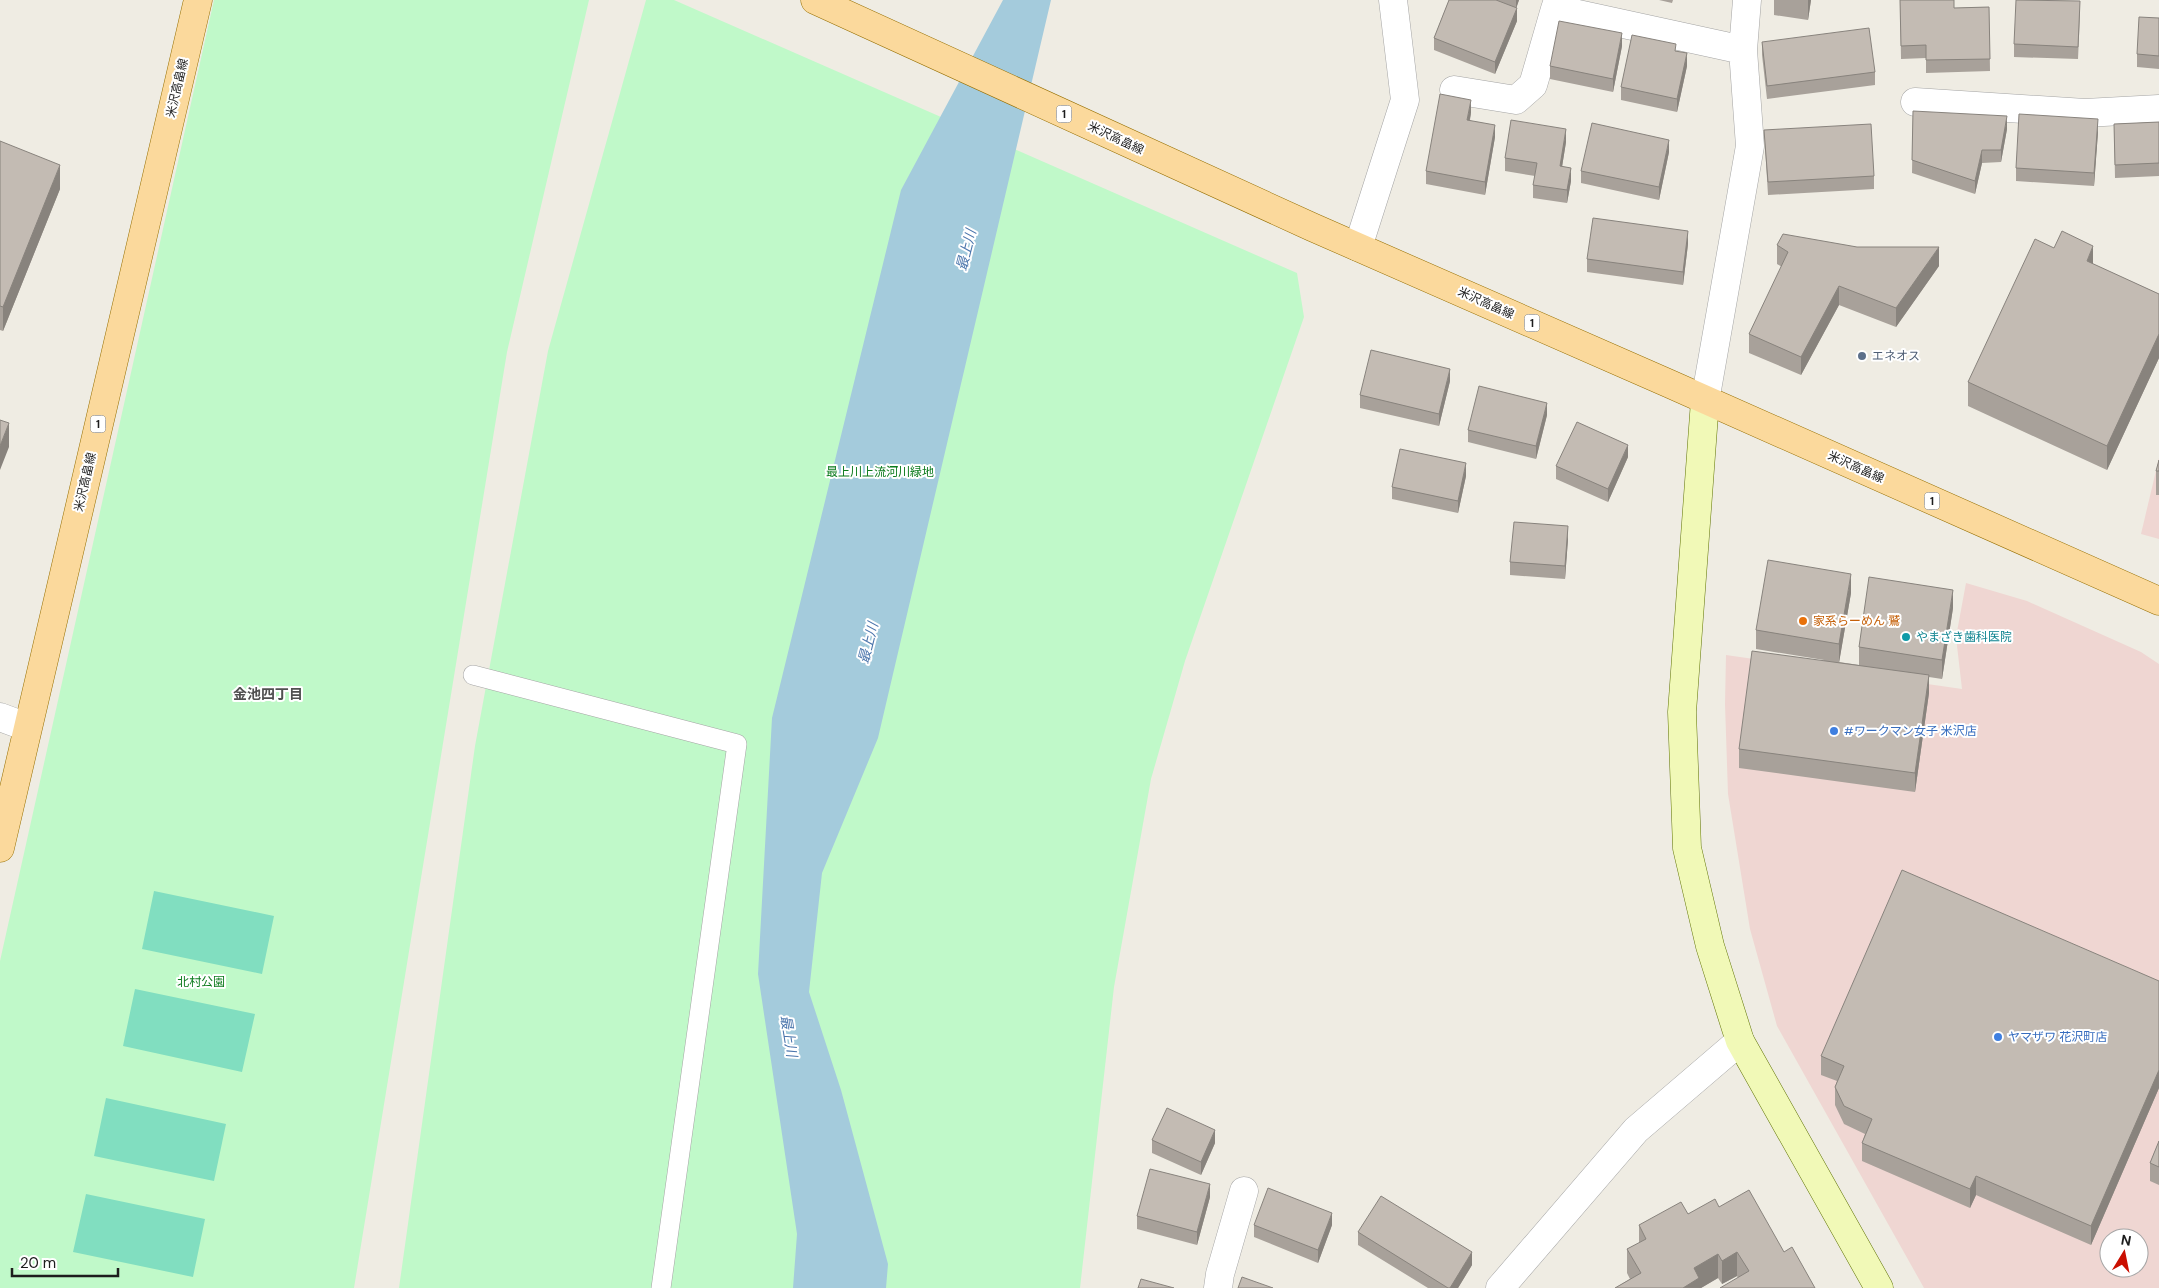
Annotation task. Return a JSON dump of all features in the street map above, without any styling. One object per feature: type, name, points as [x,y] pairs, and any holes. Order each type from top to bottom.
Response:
[{"type":"main road","name":"米沢高畠線","points":[[0,848],[198,0]]},
{"type":"main road","name":"米沢高畠線","points":[[816,0],[1312,227],[2159,601]]},
{"type":"street","points":[[1358,247],[1405,100],[1393,0]]},
{"type":"street","points":[[1747,0],[1743,50],[1750,146],[1705,400],[1682,712],[1687,848],[1710,946],[1740,1041],[1879,1288]]},
{"type":"street","points":[[1454,90],[1516,100],[1533,85],[1557,5],[1743,50]]},
{"type":"street","points":[[1916,102],[2085,113],[2159,109]]},
{"type":"street","points":[[2120,584],[2159,588]]},
{"type":"street","points":[[2120,584],[2159,617]]},
{"type":"street","points":[[0,716],[28,726]]},
{"type":"street","points":[[1500,1288],[1636,1130],[1740,1041]]},
{"type":"street","points":[[1218,1288],[1220,1274],[1244,1191]]},
{"type":"lane","points":[[473,675],[737,744],[662,1288]]},
{"type":"shaded area","points":[[2159,458],[2159,539],[2141,534]]},
{"type":"shaded area","points":[[1966,583],[2027,601],[2141,652],[2159,664],[2159,1288],[1924,1288],[1777,1026],[1750,929],[1728,794],[1725,704],[1726,655],[1962,689],[1956,637]]},
{"type":"green space","name":"北村公園","points":[[214,0],[589,0],[507,352],[354,1288],[0,1288],[0,961]]},
{"type":"green space","name":"最上川上流河川緑地","points":[[646,0],[674,0],[1297,273],[1304,317],[1185,661],[1151,779],[1114,987],[1080,1288],[399,1288],[475,746],[548,351]]},
{"type":"green space","points":[[154,891],[274,916],[262,974],[142,949]]},
{"type":"green space","points":[[135,989],[255,1014],[242,1072],[123,1046]]},
{"type":"green space","points":[[106,1098],[226,1124],[214,1181],[94,1156]]},
{"type":"green space","points":[[86,1194],[205,1219],[193,1277],[73,1252]]},
{"type":"water","name":"最上川","points":[[1003,0],[1051,0],[878,738],[822,873],[809,992],[841,1090],[888,1264],[886,1288],[793,1288],[797,1234],[758,974],[772,718],[901,190]]},
{"type":"building","points":[[1449,0],[1496,0],[1517,8],[1495,62],[1434,38]]},
{"type":"building","points":[[1900,0],[1954,0],[1954,8],[1989,7],[1990,59],[1926,60],[1926,45],[1901,46]]},
{"type":"building","points":[[2016,0],[2080,1],[2078,47],[2014,44]]},
{"type":"building","points":[[2139,17],[2159,18],[2159,56],[2137,54]]},
{"type":"building","points":[[1559,21],[1622,33],[1613,79],[1550,66]]},
{"type":"building","points":[[1869,28],[1875,72],[1767,86],[1762,42]]},
{"type":"building","points":[[1632,35],[1676,44],[1675,51],[1687,53],[1677,99],[1621,87]]},
{"type":"building","points":[[1440,94],[1471,100],[1467,120],[1495,125],[1485,182],[1426,171]]},
{"type":"building","points":[[1913,111],[2007,116],[2001,150],[1982,150],[1975,181],[1912,160]]},
{"type":"building","points":[[2019,114],[2098,119],[2094,173],[2016,168]]},
{"type":"building","points":[[1511,120],[1566,129],[1560,166],[1571,168],[1567,190],[1533,185],[1537,163],[1505,158]]},
{"type":"building","points":[[2159,122],[2159,163],[2115,165],[2114,124]]},
{"type":"building","points":[[1592,123],[1669,140],[1659,187],[1581,171]]},
{"type":"building","points":[[1871,124],[1874,176],[1768,182],[1764,130]]},
{"type":"building","points":[[0,141],[60,165],[3,307],[0,306]]},
{"type":"building","points":[[1593,218],[1688,231],[1683,272],[1587,259]]},
{"type":"building","points":[[2062,231],[2093,246],[2087,261],[2159,294],[2159,334],[2107,446],[1968,382],[2035,239],[2054,248]]},
{"type":"building","points":[[1783,234],[1857,247],[1939,247],[1896,308],[1839,286],[1801,357],[1749,334],[1788,252],[1777,245]]},
{"type":"building","points":[[1371,350],[1450,369],[1439,414],[1360,395]]},
{"type":"building","points":[[1479,386],[1547,403],[1536,446],[1468,430]]},
{"type":"building","points":[[0,420],[9,423],[0,446]]},
{"type":"building","points":[[1577,422],[1628,445],[1608,489],[1556,466]]},
{"type":"building","points":[[1400,449],[1466,463],[1458,501],[1392,487]]},
{"type":"building","points":[[2159,460],[2159,471],[2156,471]]},
{"type":"building","points":[[1514,522],[1568,526],[1565,566],[1510,562]]},
{"type":"building","name":"家系らーめん 鷲","points":[[1768,560],[1851,574],[1839,644],[1756,630]]},
{"type":"building","name":"やまざき歯科医院","points":[[1869,577],[1953,590],[1942,660],[1859,647]]},
{"type":"building","name":"#ワークマン女子 米沢店","points":[[1752,651],[1929,675],[1915,773],[1739,749]]},
{"type":"building","name":"ヤマザワ 花沢町店","points":[[1902,870],[2159,981],[2159,1070],[2091,1226],[1976,1176],[1970,1189],[1862,1143],[1872,1119],[1844,1106],[1835,1087],[1844,1066],[1821,1056]]},
{"type":"building","points":[[1167,1108],[1215,1130],[1201,1162],[1152,1140]]},
{"type":"building","points":[[2159,1141],[2159,1167],[2150,1163]]},
{"type":"building","points":[[1150,1169],[1210,1184],[1197,1232],[1137,1216]]},
{"type":"building","points":[[1268,1188],[1332,1213],[1318,1250],[1254,1225]]},
{"type":"building","points":[[1749,1190],[1784,1252],[1792,1247],[1815,1288],[1720,1288],[1749,1271],[1737,1252],[1722,1261],[1718,1254],[1694,1268],[1699,1278],[1683,1288],[1615,1288],[1641,1273],[1627,1249],[1646,1239],[1639,1225],[1681,1202],[1688,1214],[1715,1199],[1719,1207]]},
{"type":"building","points":[[1381,1196],[1472,1252],[1450,1288],[1358,1232]]},
{"type":"building","points":[[1242,1277],[1273,1288],[1238,1288]]},
{"type":"building","points":[[1141,1279],[1174,1288],[1138,1288]]},
{"type":"place","name":"エネオス","points":[[1862,356]]},
{"type":"place","name":"家系らーめん 鷲","points":[[1803,621]]},
{"type":"place","name":"やまざき歯科医院","points":[[1906,637]]},
{"type":"place","name":"#ワークマン女子 米沢店","points":[[1834,731]]},
{"type":"place","name":"ヤマザワ 花沢町店","points":[[1998,1037]]},
{"type":"district","name":"金池四丁目","points":[[268,694]]}]
